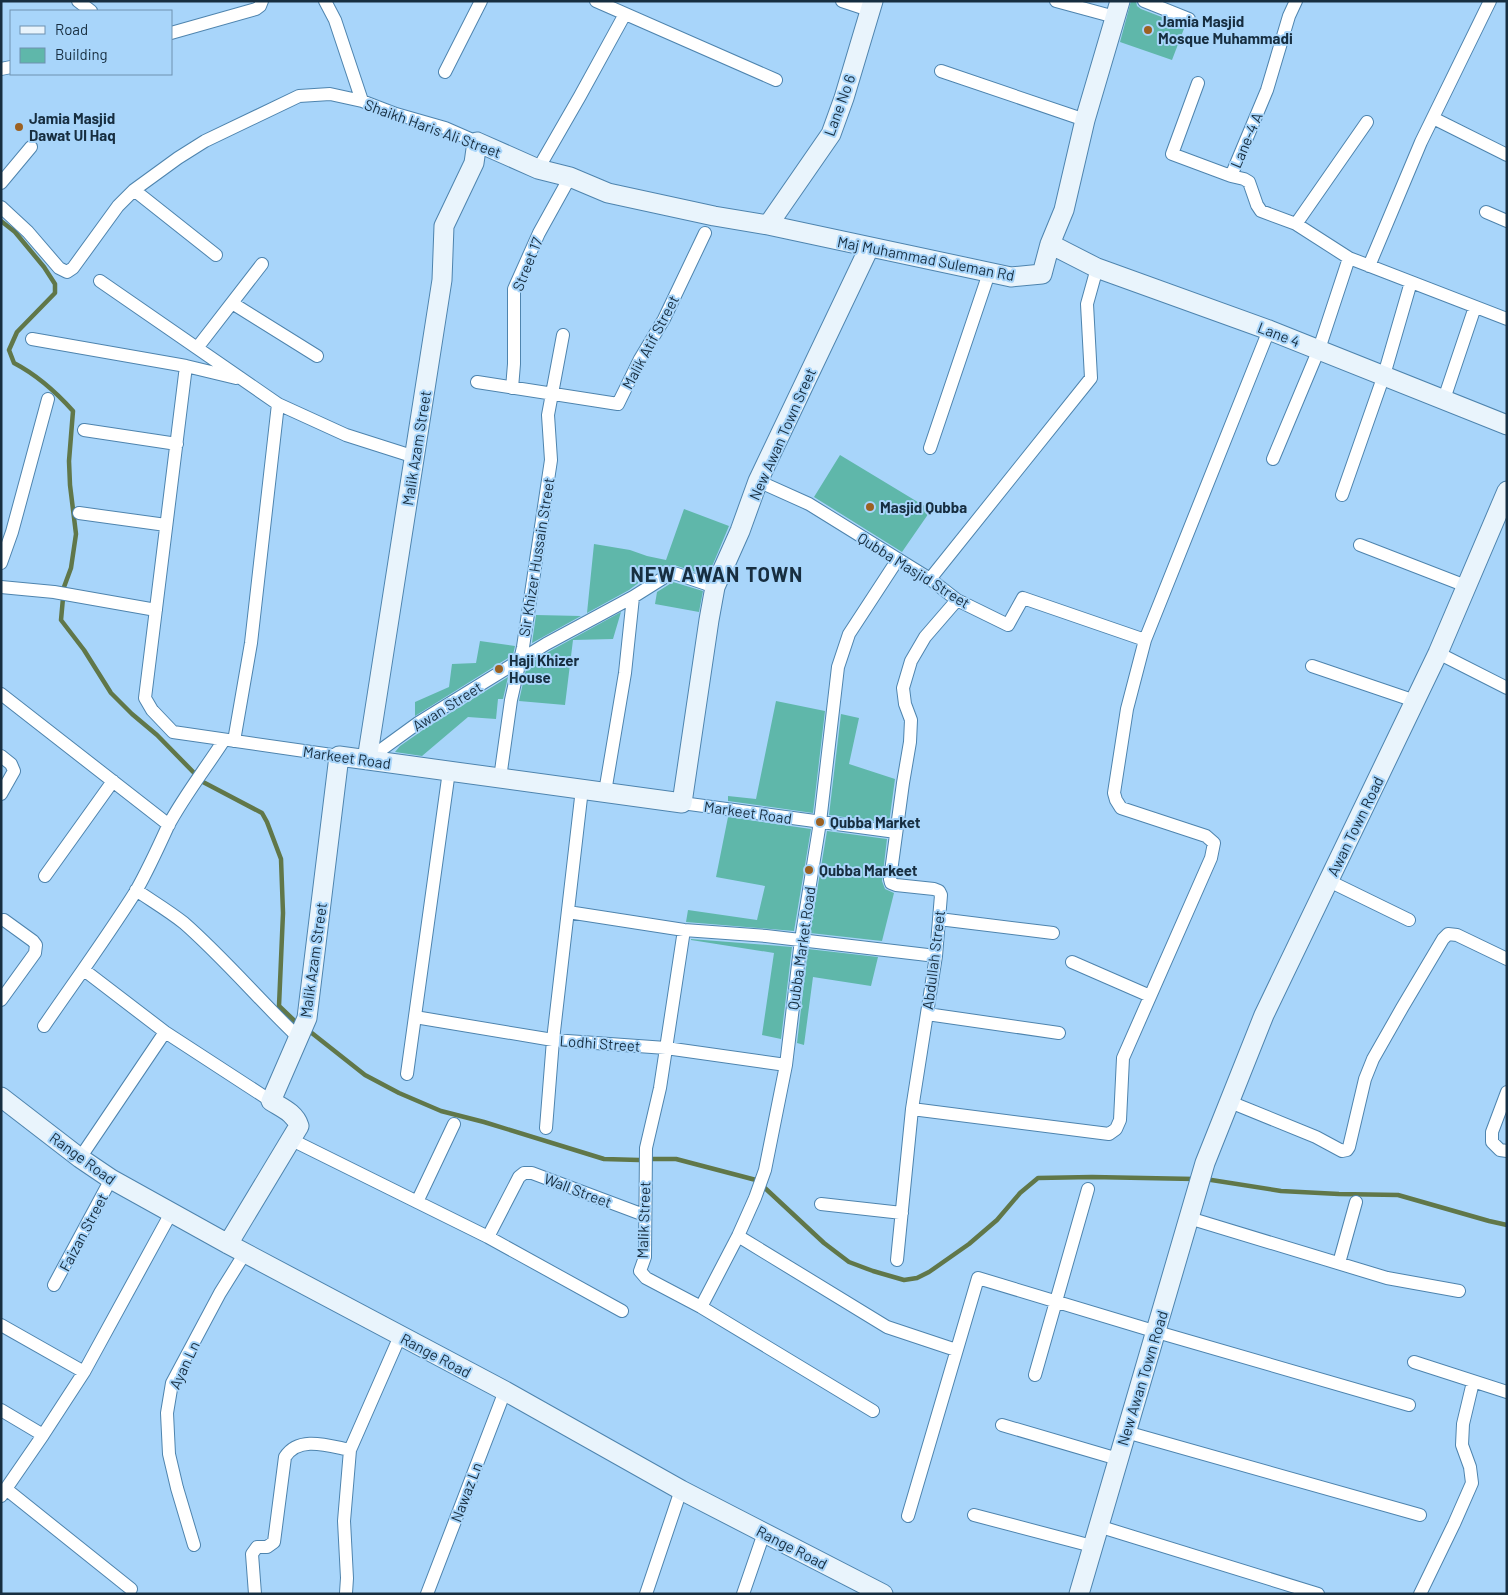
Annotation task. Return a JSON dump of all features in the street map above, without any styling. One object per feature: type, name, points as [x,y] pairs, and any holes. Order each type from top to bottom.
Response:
[{"type":"street","points":[[78,1],[90,10]]},
{"type":"street","points":[[172,33],[256,9],[262,1]]},
{"type":"street","points":[[325,1],[334,20],[362,100]]},
{"type":"street","points":[[445,72],[481,1]]},
{"type":"street","points":[[596,1],[776,80]]},
{"type":"street","points":[[842,1],[871,6]]},
{"type":"street","points":[[1056,1],[1117,9]]},
{"type":"street","points":[[1144,1],[1189,19]]},
{"type":"street","name":"Lane-4 A","points":[[1198,83],[1172,154],[1231,176],[1268,90],[1289,16],[1296,1]]},
{"type":"street","points":[[1368,266],[1421,142],[1490,1]]},
{"type":"street","name":"Lane No 6","points":[[768,225],[831,134],[844,98],[871,6]]},
{"type":"street","name":"Maj Muhammad Suleman Rd","points":[[768,225],[1011,277],[1042,274],[1050,244],[1064,210],[1085,120],[1117,9]]},
{"type":"street","points":[[538,168],[625,14]]},
{"type":"street","points":[[941,71],[1085,120]]},
{"type":"street","name":"Shaikh Haris Ali Street","points":[[1,207],[28,232],[60,268],[67,272],[73,268],[118,206],[134,190],[178,158],[205,141],[299,96],[330,94],[362,100],[396,114],[445,128],[538,168],[570,177],[608,192],[714,216],[768,225]]},
{"type":"street","points":[[1433,118],[1507,155]]},
{"type":"street","points":[[1296,224],[1367,122]]},
{"type":"street","name":"Malik Azam Street","points":[[366,760],[442,280],[444,226],[474,163],[477,142]]},
{"type":"street","points":[[1,183],[31,147]]},
{"type":"street","points":[[1231,176],[1249,182],[1256,205],[1261,211],[1296,224],[1349,258],[1507,320]]},
{"type":"street","name":"Street 17","points":[[512,388],[514,364],[514,289],[539,233],[570,177]]},
{"type":"street","points":[[134,190],[216,255]]},
{"type":"street","points":[[1486,212],[1507,221]]},
{"type":"street","name":"Malik Atif Street","points":[[477,382],[618,404],[640,359],[664,319],[705,233]]},
{"type":"street","name":"Lane 4","points":[[1050,244],[1097,268],[1269,330],[1507,425]]},
{"type":"street","name":"New Awan Town Sreet","points":[[682,803],[715,587],[740,531],[758,481],[869,248]]},
{"type":"street","points":[[1273,460],[1319,350],[1349,258]]},
{"type":"street","points":[[197,348],[262,264]]},
{"type":"street","points":[[930,579],[1091,378],[1087,304],[1097,268]]},
{"type":"street","points":[[930,448],[988,272]]},
{"type":"street","points":[[100,281],[278,404],[346,435],[415,457]]},
{"type":"street","points":[[1342,495],[1384,375],[1411,282]]},
{"type":"street","points":[[232,303],[317,356]]},
{"type":"street","points":[[1444,399],[1475,307]]},
{"type":"street","points":[[912,1109],[1109,1134],[1116,1129],[1120,1120],[1123,1058],[1211,858],[1214,843],[1206,836],[1121,808],[1114,793],[1127,709],[1145,640],[1269,330]]},
{"type":"street","name":"Sir Khizer Hussain Street","points":[[500,778],[551,460],[548,415],[563,335]]},
{"type":"street","points":[[32,339],[186,366],[243,380]]},
{"type":"street","name":"Markeet Road","points":[[186,366],[145,698],[152,710],[174,732],[896,832]]},
{"type":"street","points":[[1,563],[6,530],[48,399]]},
{"type":"street","points":[[44,1026],[84,970],[136,890],[169,825],[192,787],[229,741],[250,643],[278,404]]},
{"type":"street","points":[[84,430],[177,444]]},
{"type":"street","name":"Qubba Masjid Street","points":[[758,481],[809,504],[930,579],[957,600],[1008,624],[1023,598],[1145,640]]},
{"type":"street","name":"Awan Town Road","points":[[1205,1163],[1264,1015],[1438,653],[1507,491]]},
{"type":"street","points":[[80,513],[166,525]]},
{"type":"street","points":[[1360,546],[1466,586]]},
{"type":"street","name":"Qubba Market Road","points":[[701,1308],[738,1236],[765,1170],[786,1065],[801,940],[820,822],[838,666],[849,634],[898,559]]},
{"type":"street","name":"Awan Street","points":[[366,760],[418,723],[546,644],[633,597],[672,573],[715,587]]},
{"type":"street","points":[[1,587],[54,592],[156,610]]},
{"type":"street","points":[[605,792],[625,673],[633,597]]},
{"type":"street","name":"Abdullah Street","points":[[897,1260],[912,1109],[936,956],[941,895],[940,891],[896,885],[891,883],[890,879],[910,742],[911,720],[903,688],[911,661],[925,637],[957,600]]},
{"type":"street","points":[[1438,653],[1507,688]]},
{"type":"street","points":[[1312,666],[1415,701]]},
{"type":"street","points":[[1,694],[169,825]]},
{"type":"street","points":[[1,756],[11,764],[14,771],[1,794]]},
{"type":"street","name":"Malik Azam Street","points":[[271,1102],[302,1029],[339,756]]},
{"type":"street","points":[[407,1074],[449,771]]},
{"type":"street","points":[[45,876],[113,781]]},
{"type":"street","points":[[546,1128],[553,1040],[582,789]]},
{"type":"street","points":[[1329,881],[1408,920]]},
{"type":"street","points":[[136,890],[182,922],[226,963],[274,1014],[302,1029]]},
{"type":"street","points":[[568,912],[684,930],[766,936],[936,956]]},
{"type":"street","points":[[939,919],[1053,932]]},
{"type":"street","points":[[1,1000],[35,953],[36,945],[4,920]]},
{"type":"street","name":"Malik Street","points":[[684,930],[660,1088],[646,1148],[645,1257],[640,1271],[646,1278],[701,1308],[873,1411]]},
{"type":"street","points":[[1230,1102],[1316,1137],[1342,1151],[1347,1150],[1365,1079],[1373,1059],[1443,939],[1448,934],[1457,935],[1507,958]]},
{"type":"street","points":[[1072,962],[1150,996]]},
{"type":"street","points":[[84,970],[165,1032],[271,1102],[291,1113],[297,1120],[299,1126],[292,1140],[228,1244]]},
{"type":"street","points":[[927,1014],[1058,1033]]},
{"type":"street","name":"Lodhi Street","points":[[415,1017],[553,1040],[666,1048],[786,1065]]},
{"type":"street","points":[[80,1158],[165,1032]]},
{"type":"street","points":[[1507,1092],[1492,1132],[1492,1142],[1500,1150],[1507,1151]]},
{"type":"street","name":"Range Road","points":[[1,1097],[80,1158],[111,1179],[171,1213],[504,1391],[681,1490],[876,1592]]},
{"type":"street","points":[[417,1202],[454,1124]]},
{"type":"street","points":[[292,1140],[488,1238],[622,1311]]},
{"type":"street","name":"New Awan Town Road","points":[[1079,1594],[1205,1163]]},
{"type":"street","name":"Wall Street","points":[[488,1238],[519,1177],[524,1173],[532,1173],[644,1215]]},
{"type":"street","name":"Faizan Street","points":[[54,1285],[111,1179]]},
{"type":"street","points":[[1035,1375],[1088,1189]]},
{"type":"street","points":[[1339,1263],[1356,1202]]},
{"type":"street","points":[[821,1204],[902,1213]]},
{"type":"street","points":[[131,1589],[4,1493],[84,1372],[171,1213]]},
{"type":"street","points":[[1189,1218],[1387,1278],[1459,1291]]},
{"type":"street","points":[[738,1236],[887,1327],[956,1350]]},
{"type":"street","name":"Ayan Ln","points":[[194,1545],[169,1454],[167,1413],[172,1383],[220,1293],[245,1253]]},
{"type":"street","points":[[908,1516],[978,1278],[1409,1405]]},
{"type":"street","points":[[1,1325],[84,1372]]},
{"type":"street","points":[[346,1592],[344,1521],[350,1450],[400,1336]]},
{"type":"street","points":[[1414,1362],[1507,1392]]},
{"type":"street","points":[[1420,1594],[1472,1482],[1470,1467],[1462,1445],[1463,1424],[1473,1382]]},
{"type":"street","name":"Nawaz Ln","points":[[427,1594],[504,1391]]},
{"type":"street","points":[[1,1410],[43,1436]]},
{"type":"street","points":[[1002,1425],[1118,1459]]},
{"type":"street","points":[[1126,1432],[1420,1515]]},
{"type":"street","points":[[255,1594],[252,1554],[257,1547],[267,1546],[274,1542],[285,1457],[289,1451],[298,1445],[307,1443],[350,1450]]},
{"type":"street","points":[[646,1594],[681,1490]]},
{"type":"street","points":[[974,1515],[1092,1546]]},
{"type":"street","points":[[1098,1526],[1318,1594]]},
{"type":"street","points":[[743,1594],[764,1533]]},
{"type":"building","name":"Jamia Masjid Mosque Muhammadi","points":[[1131,1],[1136,1],[1137,6],[1141,9],[1185,26],[1172,60],[1120,42]]},
{"type":"building","name":"Masjid Qubba","points":[[840,455],[931,510],[902,552],[814,497]]},
{"type":"building","points":[[684,509],[729,526],[708,576],[674,565],[660,570],[661,566],[629,590],[587,613],[594,544],[630,550],[666,560]]},
{"type":"building","points":[[673,582],[703,591],[699,612],[655,604],[657,592]]},
{"type":"building","points":[[621,612],[613,639],[573,640],[565,705],[519,701],[527,665]]},
{"type":"building","points":[[536,615],[581,616],[532,643]]},
{"type":"building","points":[[480,641],[515,646],[513,655],[415,716],[415,702],[449,687],[452,664],[476,663]]},
{"type":"building","points":[[508,677],[503,699],[498,699],[496,719],[468,717],[422,756],[395,752],[400,746],[423,730]]},
{"type":"building","points":[[776,701],[825,711],[813,813],[728,801],[728,796],[756,799]]},
{"type":"building","points":[[841,714],[859,718],[849,764],[895,779],[889,823],[829,815]]},
{"type":"building","points":[[728,817],[811,829],[794,931],[686,922],[688,910],[757,920],[765,886],[716,877]]},
{"type":"building","points":[[827,831],[887,839],[882,881],[885,889],[894,893],[882,941],[810,933]]},
{"type":"building","points":[[691,939],[792,947],[781,1039],[762,1035],[774,953]]},
{"type":"building","points":[[808,949],[878,957],[871,986],[813,977],[804,1045],[797,1043]]},
{"type":"waterway","points":[[1,221],[15,232],[44,267],[55,284],[55,293],[17,332],[9,350],[14,363],[46,384],[73,411],[69,461],[76,534],[71,568],[64,587],[61,620],[84,650],[111,693],[132,714],[157,735],[203,782],[262,813],[281,859],[283,913],[279,1006],[299,1025]]},
{"type":"waterway","points":[[308,1030],[365,1075],[399,1093],[441,1111],[484,1122],[604,1159],[676,1159],[756,1180],[824,1243],[849,1262],[904,1280],[917,1278],[929,1272],[969,1244],[997,1220],[1020,1193],[1038,1178],[1195,1179]]},
{"type":"waterway","points":[[1205,1179],[1281,1191],[1398,1195],[1507,1225]]},
{"type":"place","name":"Jamia Masjid Mosque Muhammadi","points":[[1148,30]]},
{"type":"place","name":"Jamia Masjid Dawat Ul Haq","points":[[19,127]]},
{"type":"place","name":"Masjid Qubba","points":[[870,507]]},
{"type":"place","name":"Haji Khizer House","points":[[499,669]]},
{"type":"place","name":"Qubba Market","points":[[820,822]]},
{"type":"place","name":"Qubba Markeet","points":[[809,870]]},
{"type":"district","name":"NEW AWAN TOWN","points":[[717,574]]}]
